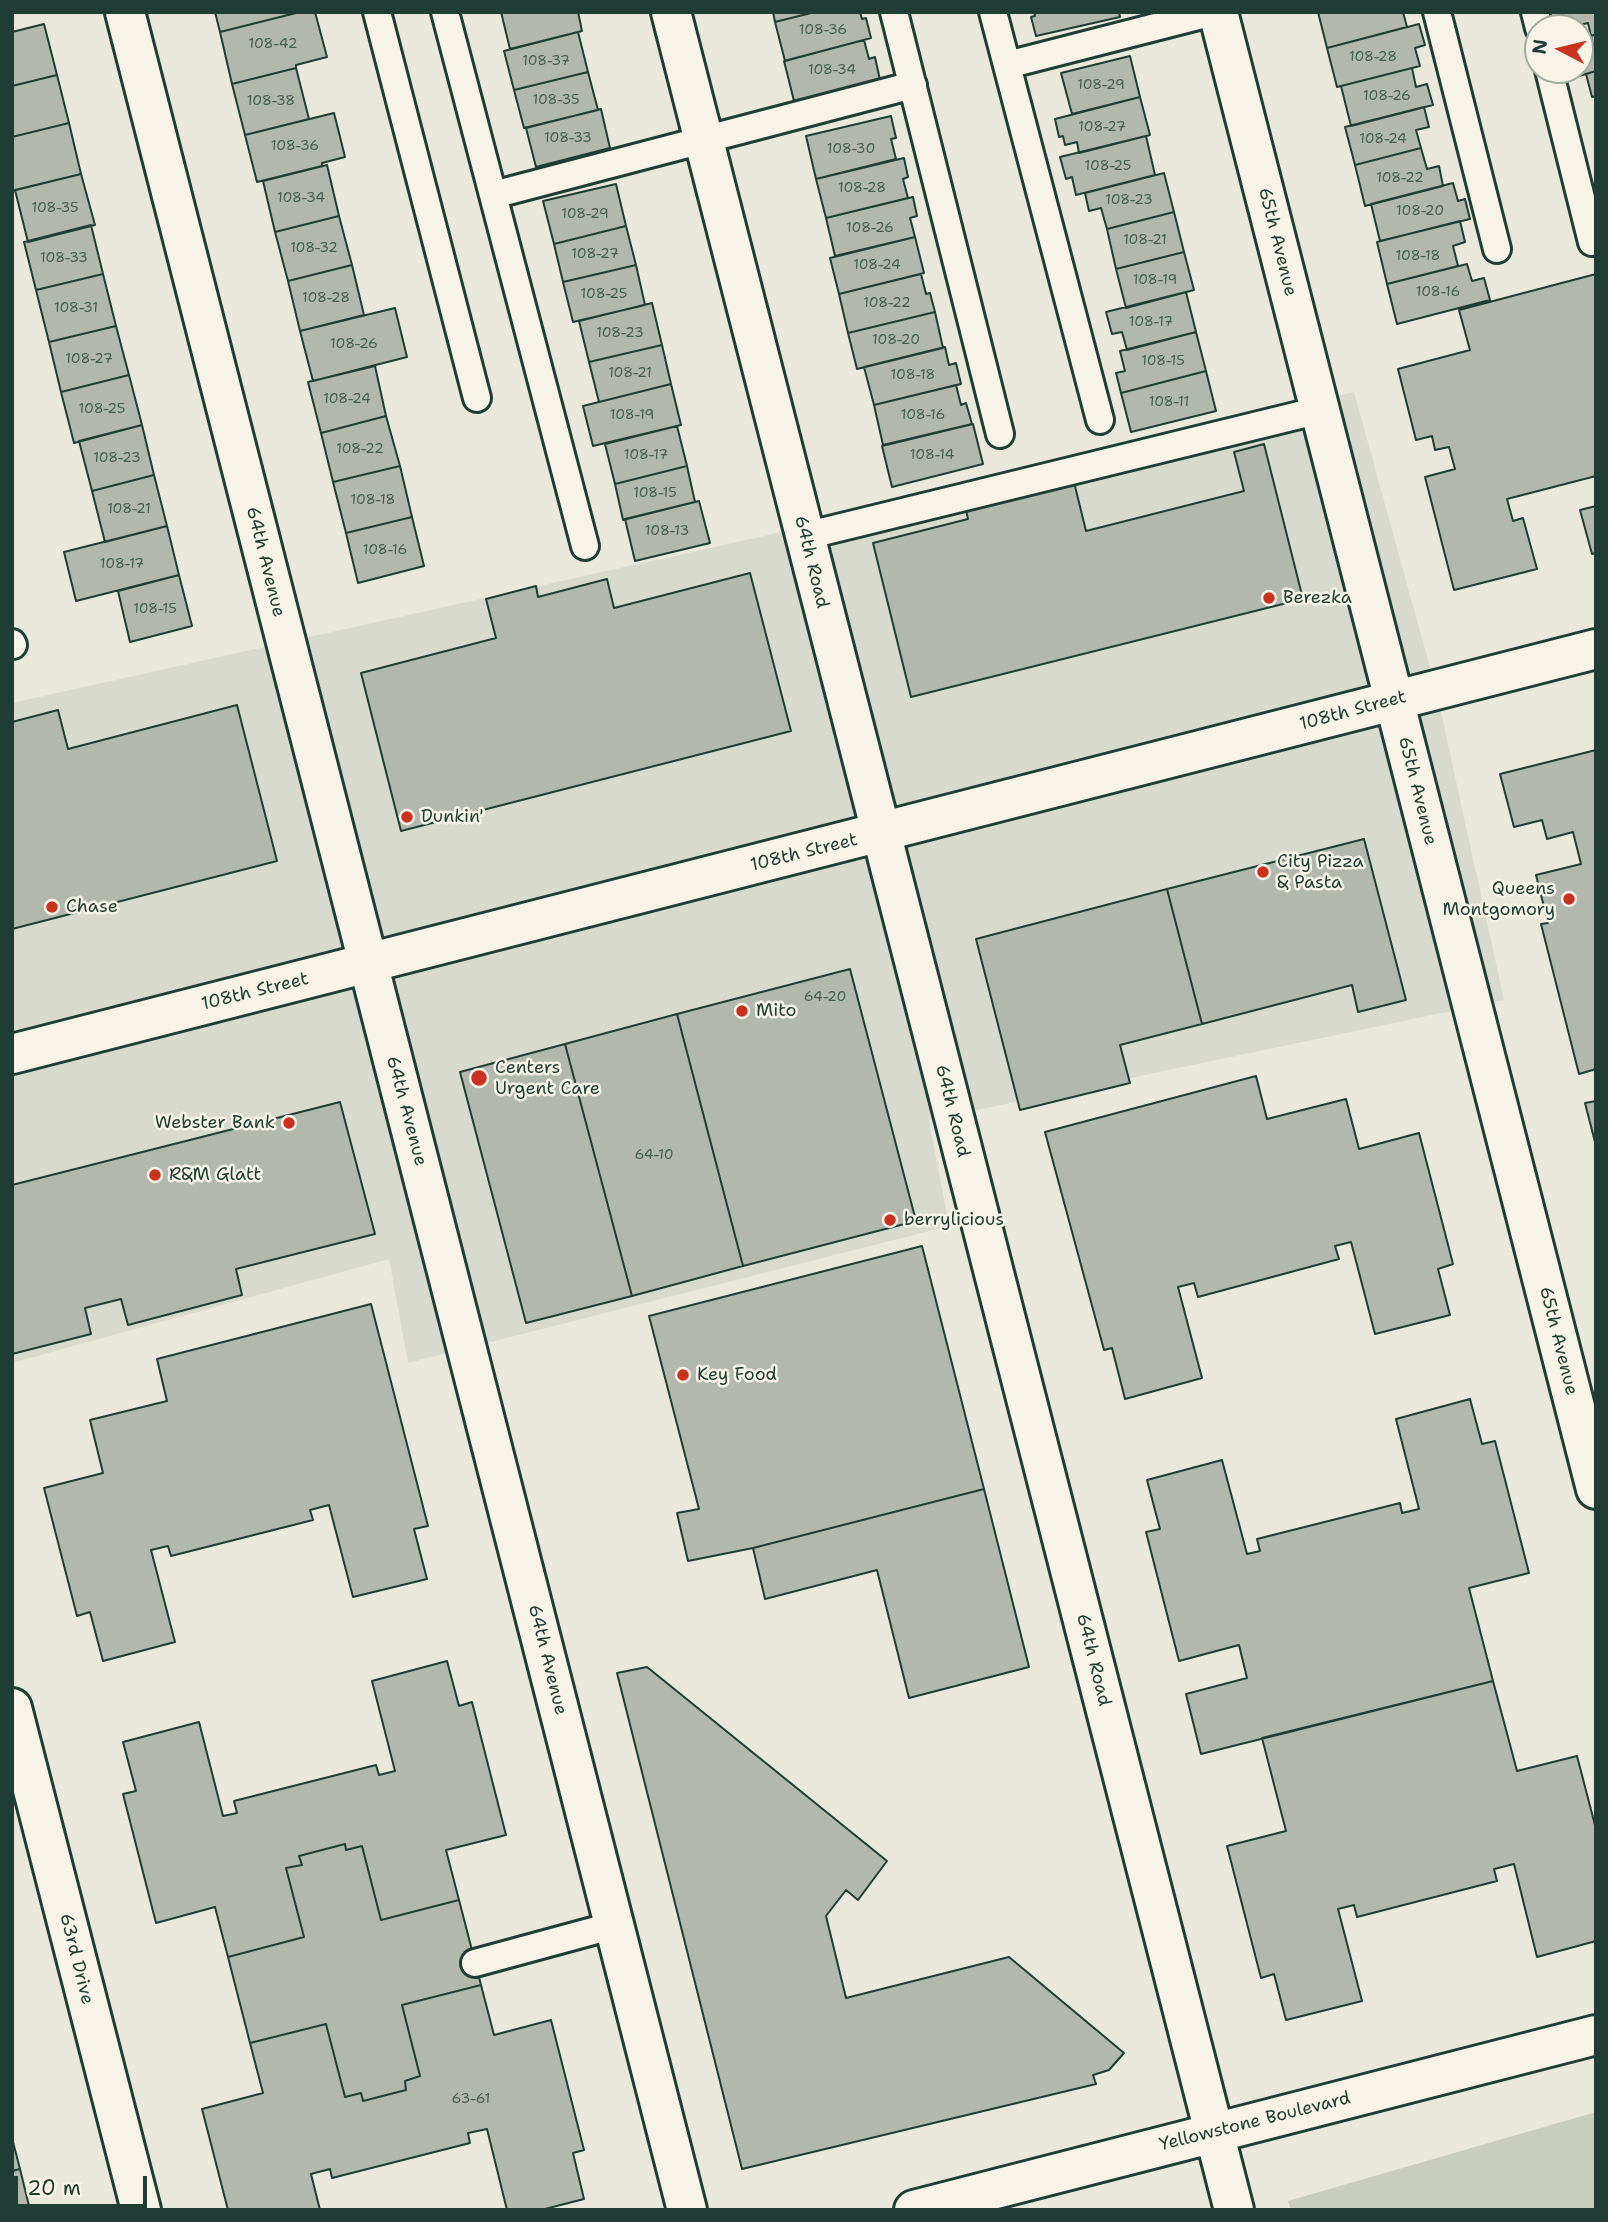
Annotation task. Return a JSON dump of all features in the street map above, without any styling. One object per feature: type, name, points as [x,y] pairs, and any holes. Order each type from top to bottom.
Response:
[{"type":"street","name":"64th Avenue","points":[[125,12],[687,2210]]},
{"type":"street","name":"64th Road","points":[[671,12],[1234,2210]]},
{"type":"street","name":"65th Avenue","points":[[1216,12],[1596,1489]]},
{"type":"street","name":"108th Street","points":[[12,1054],[1596,649]]},
{"type":"street","name":"63rd Drive","points":[[12,1708],[141,2210]]},
{"type":"street","name":"Yellowstone Boulevard","points":[[914,2210],[1596,2035]]},
{"type":"lane","points":[[377,12],[477,398]]},
{"type":"lane","points":[[445,12],[585,546]]},
{"type":"lane","points":[[894,12],[1000,434]]},
{"type":"lane","points":[[993,12],[1100,420]]},
{"type":"lane","points":[[1007,65],[1216,12]]},
{"type":"lane","points":[[1437,12],[1497,248]]},
{"type":"lane","points":[[1552,84],[1592,242]]},
{"type":"lane","points":[[493,195],[912,85]]},
{"type":"lane","points":[[805,536],[1320,410]]},
{"type":"lane","points":[[475,1963],[615,1925]]},
{"type":"shaded area","points":[[1354,392],[1436,689],[1504,1000],[929,1120],[949,1226],[408,1363],[389,1259],[12,1363],[12,703],[782,532]]},
{"type":"shaded area","points":[[1596,2112],[1596,2210],[1291,2210],[1288,2201]]},
{"type":"building","points":[[215,12],[300,12],[220,32]]},
{"type":"building","points":[[300,12],[315,12],[327,57],[296,65],[296,68],[232,84],[220,32]]},
{"type":"building","points":[[501,12],[578,12],[582,31],[510,49]]},
{"type":"building","points":[[773,12],[815,12],[775,22]]},
{"type":"building","points":[[815,12],[860,12],[862,19],[866,18],[871,38],[785,61],[775,22]]},
{"type":"building","points":[[1034,12],[1119,12],[1120,17],[1036,36],[1031,17],[1035,16]]},
{"type":"building","points":[[1318,12],[1403,12],[1407,27],[1327,48]]},
{"type":"building","points":[[1596,12],[1596,34],[1594,35],[1594,14],[1562,14]]},
{"type":"building","points":[[44,24],[57,75],[12,86],[12,32]]},
{"type":"building","points":[[1419,24],[1425,45],[1415,48],[1420,66],[1337,87],[1327,48]]},
{"type":"building","points":[[578,32],[588,72],[514,90],[504,51]]},
{"type":"building","points":[[1596,34],[1594,72],[1594,49]]},
{"type":"building","points":[[864,40],[869,59],[875,57],[880,80],[794,101],[784,61]]},
{"type":"building","points":[[1130,56],[1140,97],[1072,114],[1061,73]]},
{"type":"building","points":[[296,68],[309,119],[245,135],[232,84]]},
{"type":"building","points":[[1412,68],[1416,87],[1427,84],[1433,105],[1351,126],[1341,86]]},
{"type":"building","points":[[588,72],[598,110],[524,128],[514,90]]},
{"type":"building","points":[[1594,72],[1596,96],[1592,97],[1589,84],[1594,84]]},
{"type":"building","points":[[57,75],[69,123],[12,137],[12,86]]},
{"type":"building","points":[[1140,97],[1150,135],[1079,153],[1077,142],[1065,145],[1063,136],[1059,137],[1055,119]]},
{"type":"building","points":[[1424,107],[1429,127],[1416,130],[1421,148],[1355,165],[1345,127]]},
{"type":"building","points":[[601,109],[610,148],[536,167],[526,128]]},
{"type":"building","points":[[334,113],[345,157],[322,163],[322,166],[257,182],[245,135]]},
{"type":"building","points":[[891,116],[896,138],[891,139],[896,159],[816,179],[806,136]]},
{"type":"building","points":[[69,123],[81,174],[12,191],[12,137]]},
{"type":"building","points":[[1146,136],[1155,175],[1076,195],[1072,177],[1066,179],[1060,157]]},
{"type":"building","points":[[1421,148],[1427,169],[1439,166],[1443,186],[1365,206],[1355,165]]},
{"type":"building","points":[[904,158],[908,177],[903,179],[908,198],[826,218],[816,179]]},
{"type":"building","points":[[327,165],[339,216],[275,232],[263,181]]},
{"type":"building","points":[[1164,173],[1174,212],[1107,229],[1101,208],[1089,211],[1085,193]]},
{"type":"building","points":[[81,174],[95,225],[28,242],[15,190]]},
{"type":"building","points":[[1453,183],[1458,201],[1465,199],[1470,219],[1380,241],[1371,204]]},
{"type":"building","points":[[616,184],[626,226],[554,244],[543,201]]},
{"type":"building","points":[[913,197],[917,216],[910,218],[915,237],[835,256],[826,218]]},
{"type":"building","points":[[1174,212],[1184,252],[1116,269],[1107,229]]},
{"type":"building","points":[[339,216],[352,265],[288,281],[275,232]]},
{"type":"building","points":[[1460,221],[1465,242],[1453,246],[1458,266],[1387,284],[1377,242]]},
{"type":"building","points":[[91,225],[103,274],[36,290],[24,242]]},
{"type":"building","points":[[626,226],[636,265],[563,282],[554,244]]},
{"type":"building","points":[[915,237],[924,273],[839,294],[830,258]]},
{"type":"building","points":[[1184,252],[1194,290],[1126,308],[1116,269]]},
{"type":"building","points":[[1467,264],[1472,281],[1484,278],[1490,300],[1397,324],[1387,284]]},
{"type":"building","points":[[352,265],[364,315],[300,331],[288,281]]},
{"type":"building","points":[[636,265],[645,305],[573,322],[563,282]]},
{"type":"building","points":[[103,274],[116,326],[49,342],[36,290]]},
{"type":"building","points":[[921,274],[926,294],[930,293],[935,312],[848,333],[839,294]]},
{"type":"building","points":[[1596,274],[1596,476],[1507,499],[1513,521],[1523,518],[1537,569],[1454,590],[1425,477],[1455,469],[1449,447],[1435,450],[1432,436],[1416,440],[1398,369],[1470,350],[1459,310]]},
{"type":"building","points":[[1186,292],[1196,332],[1127,350],[1122,332],[1112,334],[1106,312]]},
{"type":"building","points":[[652,303],[662,345],[589,362],[579,321]]},
{"type":"building","points":[[395,308],[407,357],[313,381],[300,331]]},
{"type":"building","points":[[935,312],[943,348],[857,369],[848,333]]},
{"type":"building","points":[[116,326],[129,375],[61,392],[49,342]]},
{"type":"building","points":[[1196,332],[1206,371],[1121,393],[1116,373],[1125,371],[1120,351]]},
{"type":"building","points":[[662,345],[671,384],[599,402],[589,362]]},
{"type":"building","points":[[945,347],[949,365],[956,363],[961,384],[874,405],[864,367]]},
{"type":"building","points":[[375,366],[386,416],[321,433],[308,382]]},
{"type":"building","points":[[1206,371],[1216,411],[1131,432],[1121,393]]},
{"type":"building","points":[[129,375],[142,425],[74,443],[61,392]]},
{"type":"building","points":[[671,384],[681,425],[593,446],[583,406]]},
{"type":"building","points":[[956,385],[961,405],[966,403],[972,424],[883,445],[874,405]]},
{"type":"building","points":[[386,416],[400,466],[333,482],[321,433]]},
{"type":"building","points":[[973,424],[983,464],[892,487],[882,446]]},
{"type":"building","points":[[142,425],[154,475],[92,491],[79,441]]},
{"type":"building","points":[[677,426],[687,466],[615,484],[605,444]]},
{"type":"building","points":[[1264,444],[1303,599],[911,697],[873,543],[968,519],[966,510],[1074,482],[1086,531],[1244,491],[1234,452]]},
{"type":"building","points":[[400,466],[412,517],[346,533],[333,482]]},
{"type":"building","points":[[687,466],[695,502],[623,520],[615,484]]},
{"type":"building","points":[[154,475],[167,526],[105,542],[92,491]]},
{"type":"building","points":[[699,501],[710,543],[635,561],[625,519]]},
{"type":"building","points":[[1596,506],[1596,553],[1592,554],[1580,510]]},
{"type":"building","points":[[412,517],[424,566],[358,583],[346,533]]},
{"type":"building","points":[[167,526],[179,575],[76,601],[64,552]]},
{"type":"building","points":[[750,573],[791,731],[401,831],[361,673],[496,638],[486,599],[536,586],[538,597],[607,579],[614,608]]},
{"type":"building","points":[[179,575],[192,626],[130,642],[118,591]]},
{"type":"building","points":[[237,705],[277,861],[12,929],[12,722],[58,710],[68,749]]},
{"type":"building","name":"Queens Montgomory","points":[[1596,750],[1596,1069],[1579,1074],[1541,924],[1548,923],[1536,875],[1581,864],[1573,832],[1547,839],[1542,820],[1514,827],[1500,774]]},
{"type":"building","points":[[1364,839],[1406,1000],[1358,1012],[1352,985],[1202,1024],[1167,889]]},
{"type":"building","points":[[1167,889],[1202,1024],[1120,1045],[1130,1083],[1020,1110],[976,939]]},
{"type":"building","points":[[850,969],[916,1221],[743,1266],[677,1014]]},
{"type":"building","points":[[677,1014],[743,1266],[632,1296],[565,1044]]},
{"type":"building","points":[[565,1044],[632,1296],[526,1323],[460,1072]]},
{"type":"building","points":[[1256,1076],[1267,1119],[1346,1099],[1359,1149],[1419,1133],[1453,1264],[1438,1269],[1450,1315],[1375,1334],[1351,1242],[1335,1246],[1339,1259],[1198,1297],[1194,1283],[1178,1287],[1202,1378],[1125,1399],[1112,1348],[1104,1350],[1045,1132]]},
{"type":"building","points":[[1596,1101],[1596,1146],[1585,1103]]},
{"type":"building","points":[[340,1102],[375,1234],[236,1269],[242,1295],[128,1325],[121,1299],[85,1308],[91,1334],[12,1354],[12,1185]]},
{"type":"building","points":[[922,1246],[984,1489],[753,1548],[688,1561],[677,1513],[699,1509],[649,1316]]},
{"type":"building","points":[[371,1304],[428,1526],[414,1529],[427,1579],[353,1597],[329,1505],[310,1510],[313,1520],[171,1556],[168,1546],[151,1550],[175,1642],[103,1661],[90,1612],[77,1616],[44,1488],[103,1473],[90,1420],[167,1401],[157,1359]]},
{"type":"building","points":[[1470,1399],[1482,1444],[1495,1441],[1529,1573],[1469,1588],[1493,1681],[1201,1754],[1186,1694],[1247,1678],[1239,1645],[1179,1661],[1146,1532],[1160,1529],[1147,1480],[1222,1460],[1247,1554],[1260,1551],[1257,1539],[1400,1503],[1402,1513],[1419,1509],[1396,1419]]},
{"type":"building","points":[[984,1489],[1029,1667],[909,1698],[877,1570],[765,1599],[753,1548]]},
{"type":"building","points":[[447,1661],[459,1706],[472,1702],[506,1835],[446,1850],[459,1900],[381,1920],[362,1846],[346,1850],[345,1844],[299,1856],[302,1865],[286,1868],[304,1937],[228,1957],[215,1907],[156,1923],[123,1794],[136,1791],[123,1742],[199,1722],[223,1816],[237,1813],[234,1801],[376,1765],[379,1775],[395,1771],[372,1681]]},
{"type":"building","points":[[647,1667],[887,1861],[858,1900],[846,1890],[826,1916],[846,1998],[1009,1957],[1124,2053],[1109,2070],[1093,2075],[1096,2084],[742,2169],[617,1673]]},
{"type":"building","points":[[1493,1681],[1517,1771],[1577,1756],[1596,1829],[1596,1941],[1537,1957],[1514,1864],[1494,1869],[1497,1881],[1357,1917],[1354,1905],[1338,1909],[1362,2001],[1286,2020],[1274,1974],[1261,1978],[1227,1846],[1286,1831],[1262,1738]]},
{"type":"building","points":[[345,1844],[346,1850],[362,1846],[381,1920],[459,1900],[481,1985],[402,2005],[420,2076],[405,2081],[406,2090],[363,2101],[361,2093],[345,2097],[326,2024],[250,2043],[228,1957],[304,1937],[286,1868],[302,1865],[299,1856]]},
{"type":"building","points":[[481,1985],[494,2035],[551,2020],[584,2150],[573,2153],[584,2199],[541,2210],[507,2210],[487,2129],[468,2133],[470,2143],[332,2178],[330,2169],[311,2174],[320,2210],[228,2210],[202,2109],[263,2093],[250,2043],[326,2024],[345,2097],[361,2093],[363,2101],[406,2090],[405,2081],[420,2076],[402,2005]]},
{"type":"building","points":[[12,2138],[20,2169],[12,2171]]},
{"type":"building","points":[[20,2169],[30,2210],[12,2210],[12,2171]]},
{"type":"place","name":"Berezka","points":[[1269,598]]},
{"type":"place","name":"Dunkin'","points":[[407,817]]},
{"type":"place","name":"City Pizza & Pasta","points":[[1263,872]]},
{"type":"place","name":"Queens Montgomory","points":[[1569,899]]},
{"type":"place","name":"Chase","points":[[52,907]]},
{"type":"place","name":"Mito","points":[[742,1011]]},
{"type":"place","name":"Centers Urgent Care","points":[[479,1078]]},
{"type":"place","name":"Webster Bank","points":[[289,1123]]},
{"type":"place","name":"R&M Glatt","points":[[155,1175]]},
{"type":"place","name":"berrylicious","points":[[890,1220]]},
{"type":"place","name":"Key Food","points":[[683,1375]]}]
